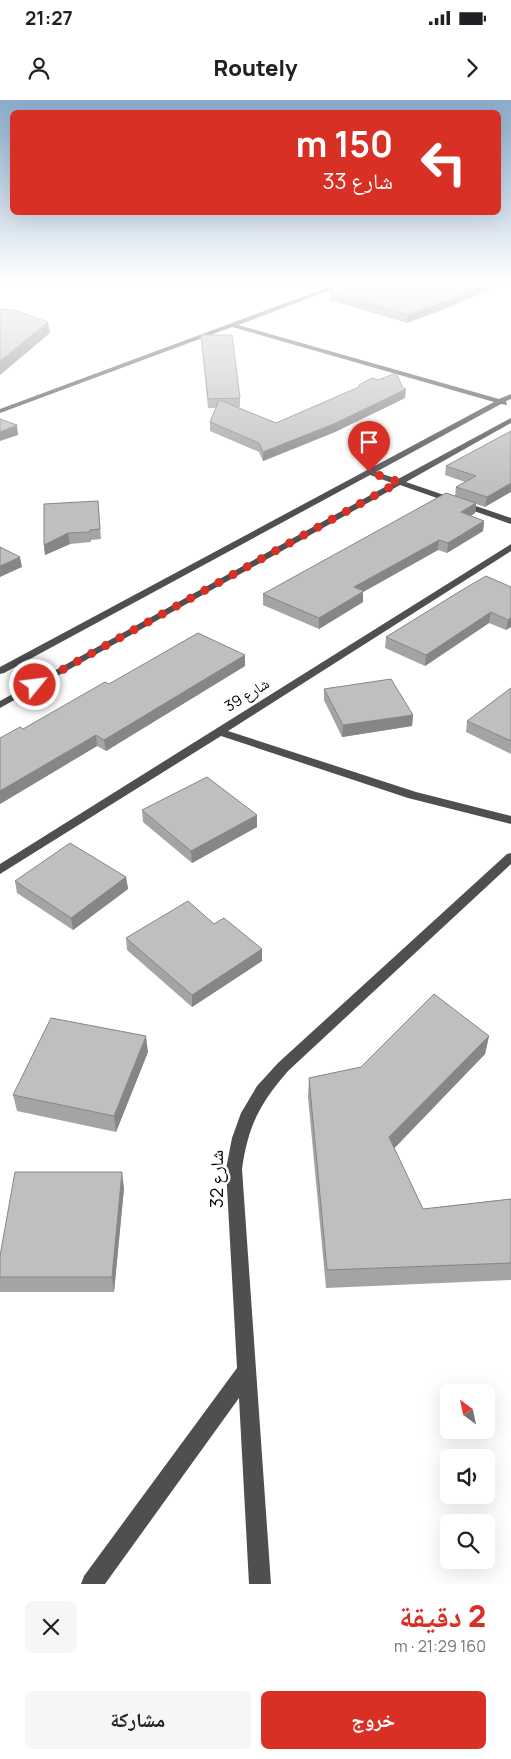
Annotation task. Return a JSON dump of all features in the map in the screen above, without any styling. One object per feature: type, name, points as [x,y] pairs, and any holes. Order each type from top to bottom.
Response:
[{"type":"street","points":[[0,411],[158,352]]},
{"type":"street","points":[[327,352],[511,405]]},
{"type":"street","points":[[0,671],[511,396]]},
{"type":"street","points":[[0,704],[511,420]]},
{"type":"street","points":[[369,472],[511,521]]},
{"type":"street","name":"شارع 39","points":[[0,870],[511,547]]},
{"type":"street","points":[[218,731],[412,795],[511,820]]},
{"type":"street","name":"شارع 32","points":[[260,1584],[234,1169],[238,1139],[248,1112],[264,1088],[284,1067],[511,857]]},
{"type":"street","points":[[92,1584],[246,1372]]},
{"type":"building","points":[[0,352],[11,352],[0,361]]},
{"type":"building","points":[[203,352],[234,352],[240,398],[208,399]]},
{"type":"building","points":[[396,373],[403,388],[406,389],[336,423],[263,452],[259,443],[210,422],[219,400],[276,423],[359,387],[359,385],[372,378],[378,380]]},
{"type":"building","points":[[0,419],[17,425],[0,432]]},
{"type":"building","points":[[511,431],[511,483],[487,497],[456,487],[476,476],[446,466]]},
{"type":"building","points":[[446,493],[476,503],[461,512],[484,521],[448,543],[439,540],[354,587],[364,591],[319,618],[263,594]]},
{"type":"building","points":[[98,501],[100,529],[90,530],[90,532],[68,533],[44,545],[44,504]]},
{"type":"building","points":[[0,547],[20,557],[0,566]]},
{"type":"building","points":[[486,576],[511,587],[511,617],[508,620],[491,612],[426,655],[386,637],[462,590]]},
{"type":"building","points":[[198,633],[245,655],[104,740],[96,735],[0,791],[0,738],[20,727],[23,729],[105,682],[109,684]]},
{"type":"building","points":[[391,679],[413,715],[343,725],[324,689]]},
{"type":"building","points":[[511,688],[511,741],[467,721]]},
{"type":"building","points":[[207,777],[257,815],[191,851],[142,810]]},
{"type":"building","points":[[70,843],[126,877],[71,918],[15,881]]},
{"type":"building","points":[[188,901],[214,924],[224,918],[262,949],[192,995],[126,938]]},
{"type":"building","points":[[434,994],[489,1036],[389,1137],[423,1209],[511,1199],[511,1263],[327,1270],[309,1078],[361,1067]]},
{"type":"building","points":[[51,1018],[146,1036],[114,1116],[13,1095]]},
{"type":"building","points":[[15,1172],[122,1172],[112,1277],[0,1277],[0,1256]]},
{"type":"route","points":[[35,685],[399,482],[369,472]]}]
